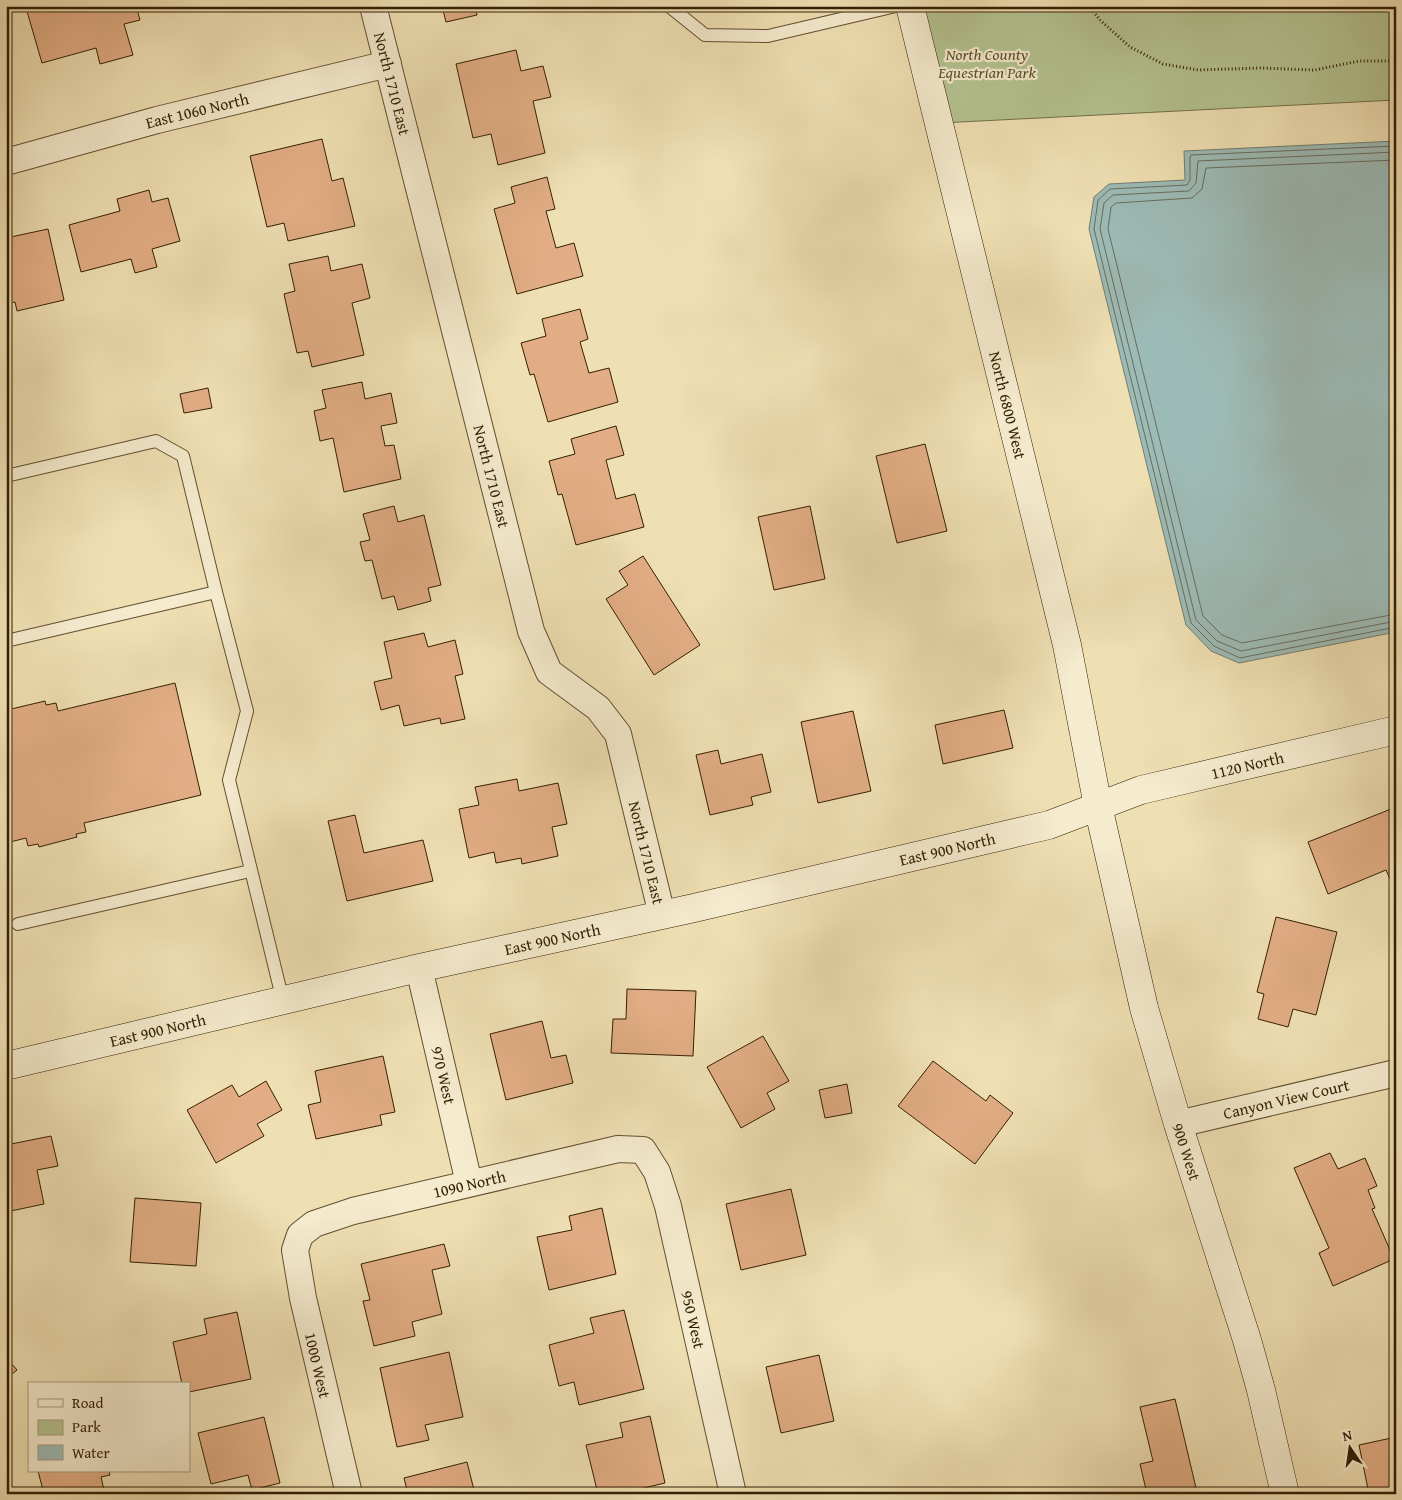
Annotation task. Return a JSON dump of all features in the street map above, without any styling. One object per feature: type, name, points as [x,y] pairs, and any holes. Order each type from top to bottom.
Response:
[{"type":"street","name":"North 1710 East","points":[[373,6],[531,631],[549,672],[598,708],[618,734],[662,915]]},
{"type":"street","name":"North 6800 West","points":[[910,6],[1066,645],[1098,806]]},
{"type":"street","name":"East 1060 North","points":[[6,162],[157,120],[388,64]]},
{"type":"street","name":"1120 North","points":[[1098,806],[1141,790],[1396,730]]},
{"type":"street","name":"East 900 North","points":[[6,1066],[419,968],[662,915],[1048,825],[1098,806]]},
{"type":"street","name":"900 West","points":[[1098,806],[1144,1008],[1178,1124],[1252,1356],[1285,1494]]},
{"type":"street","name":"970 West","points":[[419,968],[469,1183]]},
{"type":"street","name":"Canyon View Court","points":[[1178,1124],[1396,1074]]},
{"type":"street","name":"1090 North","points":[[300,1235],[314,1224],[353,1211],[618,1149],[643,1150]]},
{"type":"street","name":"950 West","points":[[643,1150],[657,1172],[668,1206],[733,1494]]},
{"type":"street","name":"1000 West","points":[[300,1235],[295,1250],[303,1298],[349,1494]]},
{"type":"lane","points":[[669,6],[704,36],[768,36],[896,6]]},
{"type":"lane","points":[[6,476],[156,441],[183,456],[247,711],[229,780],[283,1000]]},
{"type":"lane","points":[[6,641],[216,592]]},
{"type":"lane","points":[[18,924],[250,870]]},
{"type":"path","points":[[1089,6],[1100,20],[1130,47],[1164,64],[1198,70],[1260,68],[1315,70],[1359,62],[1396,61]]},
{"type":"green space","name":"North County Equestrian Park","points":[[914,6],[1396,6],[1396,100],[940,123]]},
{"type":"water","points":[[1396,141],[1396,632],[1239,663],[1211,651],[1186,625],[1089,229],[1094,197],[1109,184],[1185,180],[1184,151]]},
{"type":"building","points":[[31,6],[136,6],[140,20],[124,24],[133,55],[100,64],[96,48],[42,63],[26,8]]},
{"type":"building","points":[[442,6],[479,6],[475,7],[477,15],[446,22]]},
{"type":"building","points":[[516,50],[521,71],[543,66],[551,97],[533,101],[545,153],[498,165],[491,134],[473,138],[456,64]]},
{"type":"building","points":[[322,139],[332,181],[343,178],[355,226],[288,241],[284,223],[267,227],[250,156]]},
{"type":"building","points":[[547,177],[555,209],[546,211],[556,248],[574,243],[583,276],[517,294],[494,209],[515,203],[511,187]]},
{"type":"building","points":[[149,190],[152,202],[168,198],[180,241],[152,249],[157,267],[135,273],[131,259],[81,272],[69,225],[120,211],[117,199]]},
{"type":"building","points":[[48,229],[64,300],[17,311],[15,302],[6,304],[6,238]]},
{"type":"building","points":[[328,256],[331,271],[362,264],[370,298],[352,303],[364,355],[312,367],[308,351],[297,353],[284,294],[295,291],[289,264]]},
{"type":"building","points":[[580,309],[588,339],[580,342],[589,373],[609,368],[618,402],[548,422],[534,374],[530,375],[521,343],[546,336],[542,319]]},
{"type":"building","points":[[362,382],[365,399],[391,393],[397,423],[381,426],[385,446],[394,445],[401,479],[344,492],[333,438],[320,441],[314,411],[326,408],[322,390]]},
{"type":"building","points":[[208,388],[212,408],[184,413],[180,394]]},
{"type":"building","points":[[616,426],[624,455],[606,460],[616,499],[635,494],[644,527],[576,545],[562,494],[558,495],[549,461],[575,454],[571,439]]},
{"type":"building","points":[[925,444],[947,531],[897,543],[876,456]]},
{"type":"building","points":[[394,506],[398,522],[424,515],[441,585],[428,588],[431,601],[398,610],[394,596],[382,599],[372,560],[365,561],[360,542],[370,540],[363,514]]},
{"type":"building","points":[[810,506],[825,579],[774,590],[758,517]]},
{"type":"building","points":[[643,556],[700,645],[654,675],[606,599],[628,585],[619,571]]},
{"type":"building","points":[[424,633],[428,647],[455,640],[463,674],[455,676],[465,719],[441,724],[440,718],[404,726],[399,705],[381,710],[374,682],[392,678],[384,642]]},
{"type":"building","points":[[175,683],[201,795],[84,823],[86,832],[76,834],[77,837],[39,847],[38,844],[28,846],[26,838],[6,843],[7,710],[45,701],[46,705],[56,703],[58,711]]},
{"type":"building","points":[[1004,710],[1013,748],[943,764],[935,725]]},
{"type":"building","points":[[853,711],[871,791],[818,803],[801,722]]},
{"type":"building","points":[[718,750],[721,764],[762,754],[771,792],[751,797],[753,805],[710,815],[696,755]]},
{"type":"building","points":[[517,779],[519,791],[558,783],[567,824],[552,827],[558,856],[522,864],[521,858],[496,863],[494,852],[469,858],[459,809],[479,805],[475,787]]},
{"type":"building","points":[[1396,807],[1396,877],[1390,879],[1386,870],[1328,894],[1308,842]]},
{"type":"building","points":[[355,815],[364,853],[423,840],[433,881],[347,901],[328,821]]},
{"type":"building","points":[[1276,917],[1337,932],[1316,1015],[1293,1009],[1288,1027],[1258,1019],[1264,994],[1257,992]]},
{"type":"building","points":[[627,989],[696,991],[693,1056],[611,1053],[613,1019],[626,1019]]},
{"type":"building","points":[[542,1021],[551,1058],[566,1055],[573,1083],[506,1100],[490,1034]]},
{"type":"building","points":[[763,1036],[789,1081],[767,1093],[775,1109],[741,1128],[707,1067]]},
{"type":"building","points":[[383,1056],[395,1112],[380,1115],[382,1125],[316,1139],[308,1105],[321,1102],[315,1071]]},
{"type":"building","points":[[933,1061],[986,1101],[990,1095],[1013,1113],[975,1164],[898,1106]]},
{"type":"building","points":[[266,1081],[282,1110],[257,1124],[264,1136],[216,1163],[187,1110],[232,1085],[239,1097]]},
{"type":"building","points":[[847,1084],[852,1113],[825,1118],[819,1090]]},
{"type":"building","points":[[51,1136],[58,1166],[37,1170],[44,1204],[6,1212],[6,1145]]},
{"type":"building","points":[[1330,1153],[1338,1169],[1365,1158],[1377,1186],[1368,1190],[1375,1208],[1372,1209],[1394,1259],[1333,1286],[1319,1253],[1329,1248],[1294,1168]]},
{"type":"building","points":[[791,1189],[806,1255],[741,1270],[726,1204]]},
{"type":"building","points":[[135,1198],[201,1203],[196,1266],[130,1262]]},
{"type":"building","points":[[602,1208],[616,1274],[549,1290],[537,1237],[572,1230],[569,1216]]},
{"type":"building","points":[[444,1244],[450,1266],[432,1270],[442,1314],[412,1322],[415,1336],[374,1346],[363,1301],[370,1300],[361,1264]]},
{"type":"building","points":[[624,1310],[644,1389],[579,1405],[574,1382],[559,1386],[549,1345],[594,1333],[590,1318]]},
{"type":"building","points":[[237,1312],[251,1379],[190,1392],[190,1382],[182,1382],[173,1342],[207,1334],[204,1319]]},
{"type":"building","points":[[449,1352],[463,1417],[425,1425],[429,1440],[397,1447],[380,1368]]},
{"type":"building","points":[[819,1355],[834,1421],[781,1433],[766,1367]]},
{"type":"building","points":[[6,1357],[17,1370],[6,1379]]},
{"type":"building","points":[[1175,1399],[1196,1488],[1171,1494],[1147,1494],[1140,1464],[1153,1461],[1140,1407]]},
{"type":"building","points":[[650,1416],[665,1483],[618,1494],[598,1494],[586,1445],[623,1437],[620,1423]]},
{"type":"building","points":[[264,1417],[280,1483],[252,1490],[248,1475],[211,1484],[198,1433]]},
{"type":"building","points":[[1396,1437],[1396,1494],[1369,1494],[1359,1445]]},
{"type":"building","points":[[467,1462],[475,1494],[408,1494],[404,1478]]},
{"type":"building","points":[[38,1472],[109,1472],[110,1475],[101,1477],[105,1494],[44,1494]]}]
